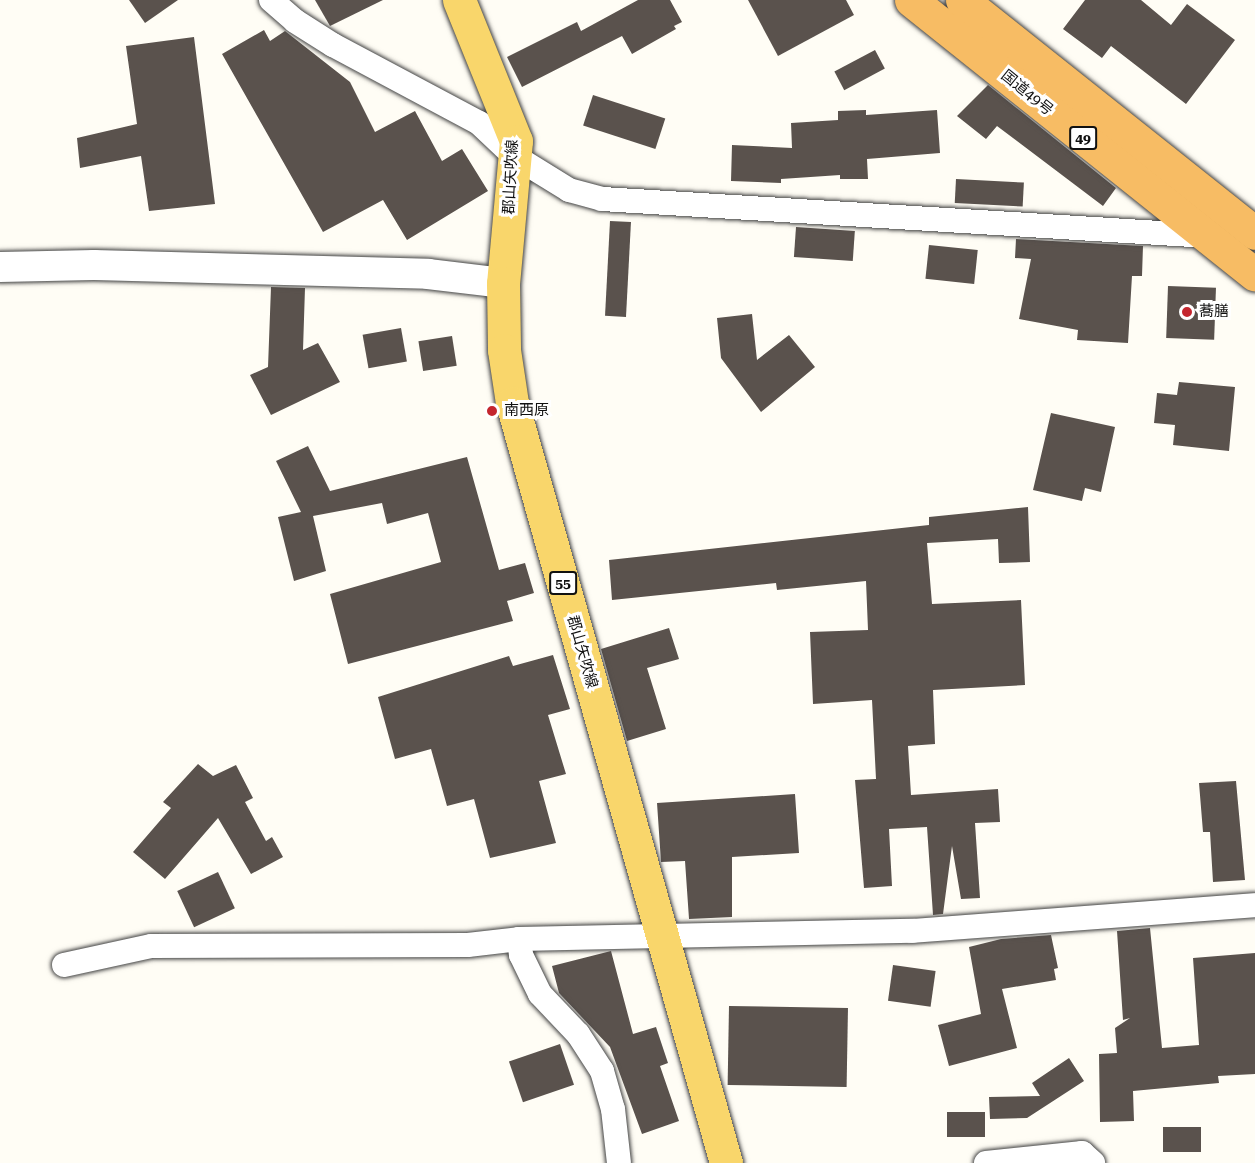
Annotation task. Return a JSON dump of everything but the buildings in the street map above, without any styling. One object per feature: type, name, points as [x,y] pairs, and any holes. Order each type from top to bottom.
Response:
[{"type":"highway","name":"国道49号","points":[[911,0],[1255,275]]},
{"type":"highway","name":"49","points":[[962,0],[1255,233]]},
{"type":"main road","name":"郡山矢吹線","points":[[459,0],[505,106],[516,141],[503,283],[504,350],[512,403],[726,1163]]},
{"type":"street","points":[[271,0],[295,21],[333,45],[479,123],[514,156],[569,190],[602,199],[1206,235],[1255,240]]},
{"type":"street","points":[[0,267],[94,266],[428,274],[503,283]]},
{"type":"street","points":[[64,965],[152,946],[468,945],[519,939],[664,939],[1014,925],[1255,905]]},
{"type":"street","points":[[519,939],[520,955],[540,994],[578,1034],[602,1071],[613,1109],[620,1163]]},
{"type":"street","points":[[986,1163],[1082,1153],[1093,1163]]},
{"type":"place","name":"蕎膳","points":[[1187,312]]},
{"type":"place","name":"南西原","points":[[492,411]]}]
